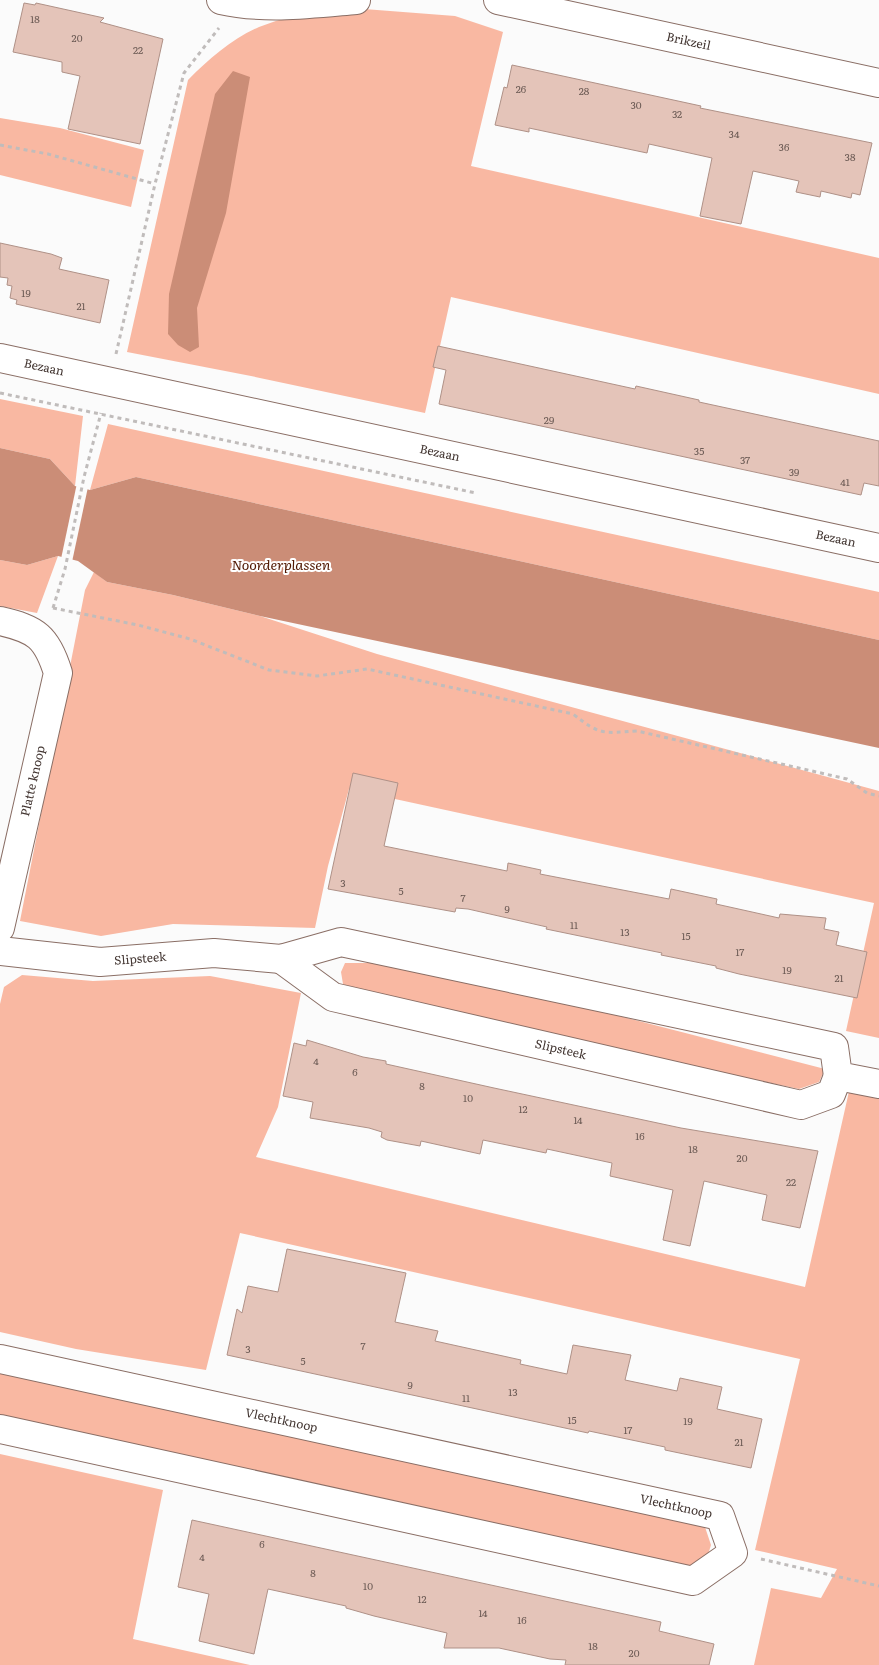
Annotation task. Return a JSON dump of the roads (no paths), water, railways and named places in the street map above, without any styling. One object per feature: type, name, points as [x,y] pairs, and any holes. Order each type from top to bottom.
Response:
[{"type":"street","points":[[230,2],[292,6],[356,0]]},
{"type":"street","name":"Brikzeil","points":[[498,0],[878,78]]},
{"type":"street","name":"Bezaan","points":[[0,358],[879,548]]},
{"type":"street","name":"Platte knoop","points":[[0,620],[24,626],[42,638],[51,651],[58,673],[0,928]]},
{"type":"street","name":"Slipsteek","points":[[0,950],[100,962],[214,953],[280,959],[341,942],[834,1047],[838,1076],[831,1094],[801,1105],[333,998],[280,959]]},
{"type":"street","points":[[838,1076],[879,1084]]},
{"type":"street","name":"Vlechtknoop","points":[[0,1359],[720,1516],[733,1553],[693,1580],[0,1429]]},
{"type":"water","points":[[233,71],[250,77],[226,213],[197,308],[199,347],[190,352],[178,345],[168,334],[169,294],[215,94]]},
{"type":"water","name":"Noorderplassen","points":[[0,448],[50,459],[75,486],[90,490],[136,477],[879,640],[879,748],[107,582],[78,561],[58,556],[27,565],[0,560]]}]
